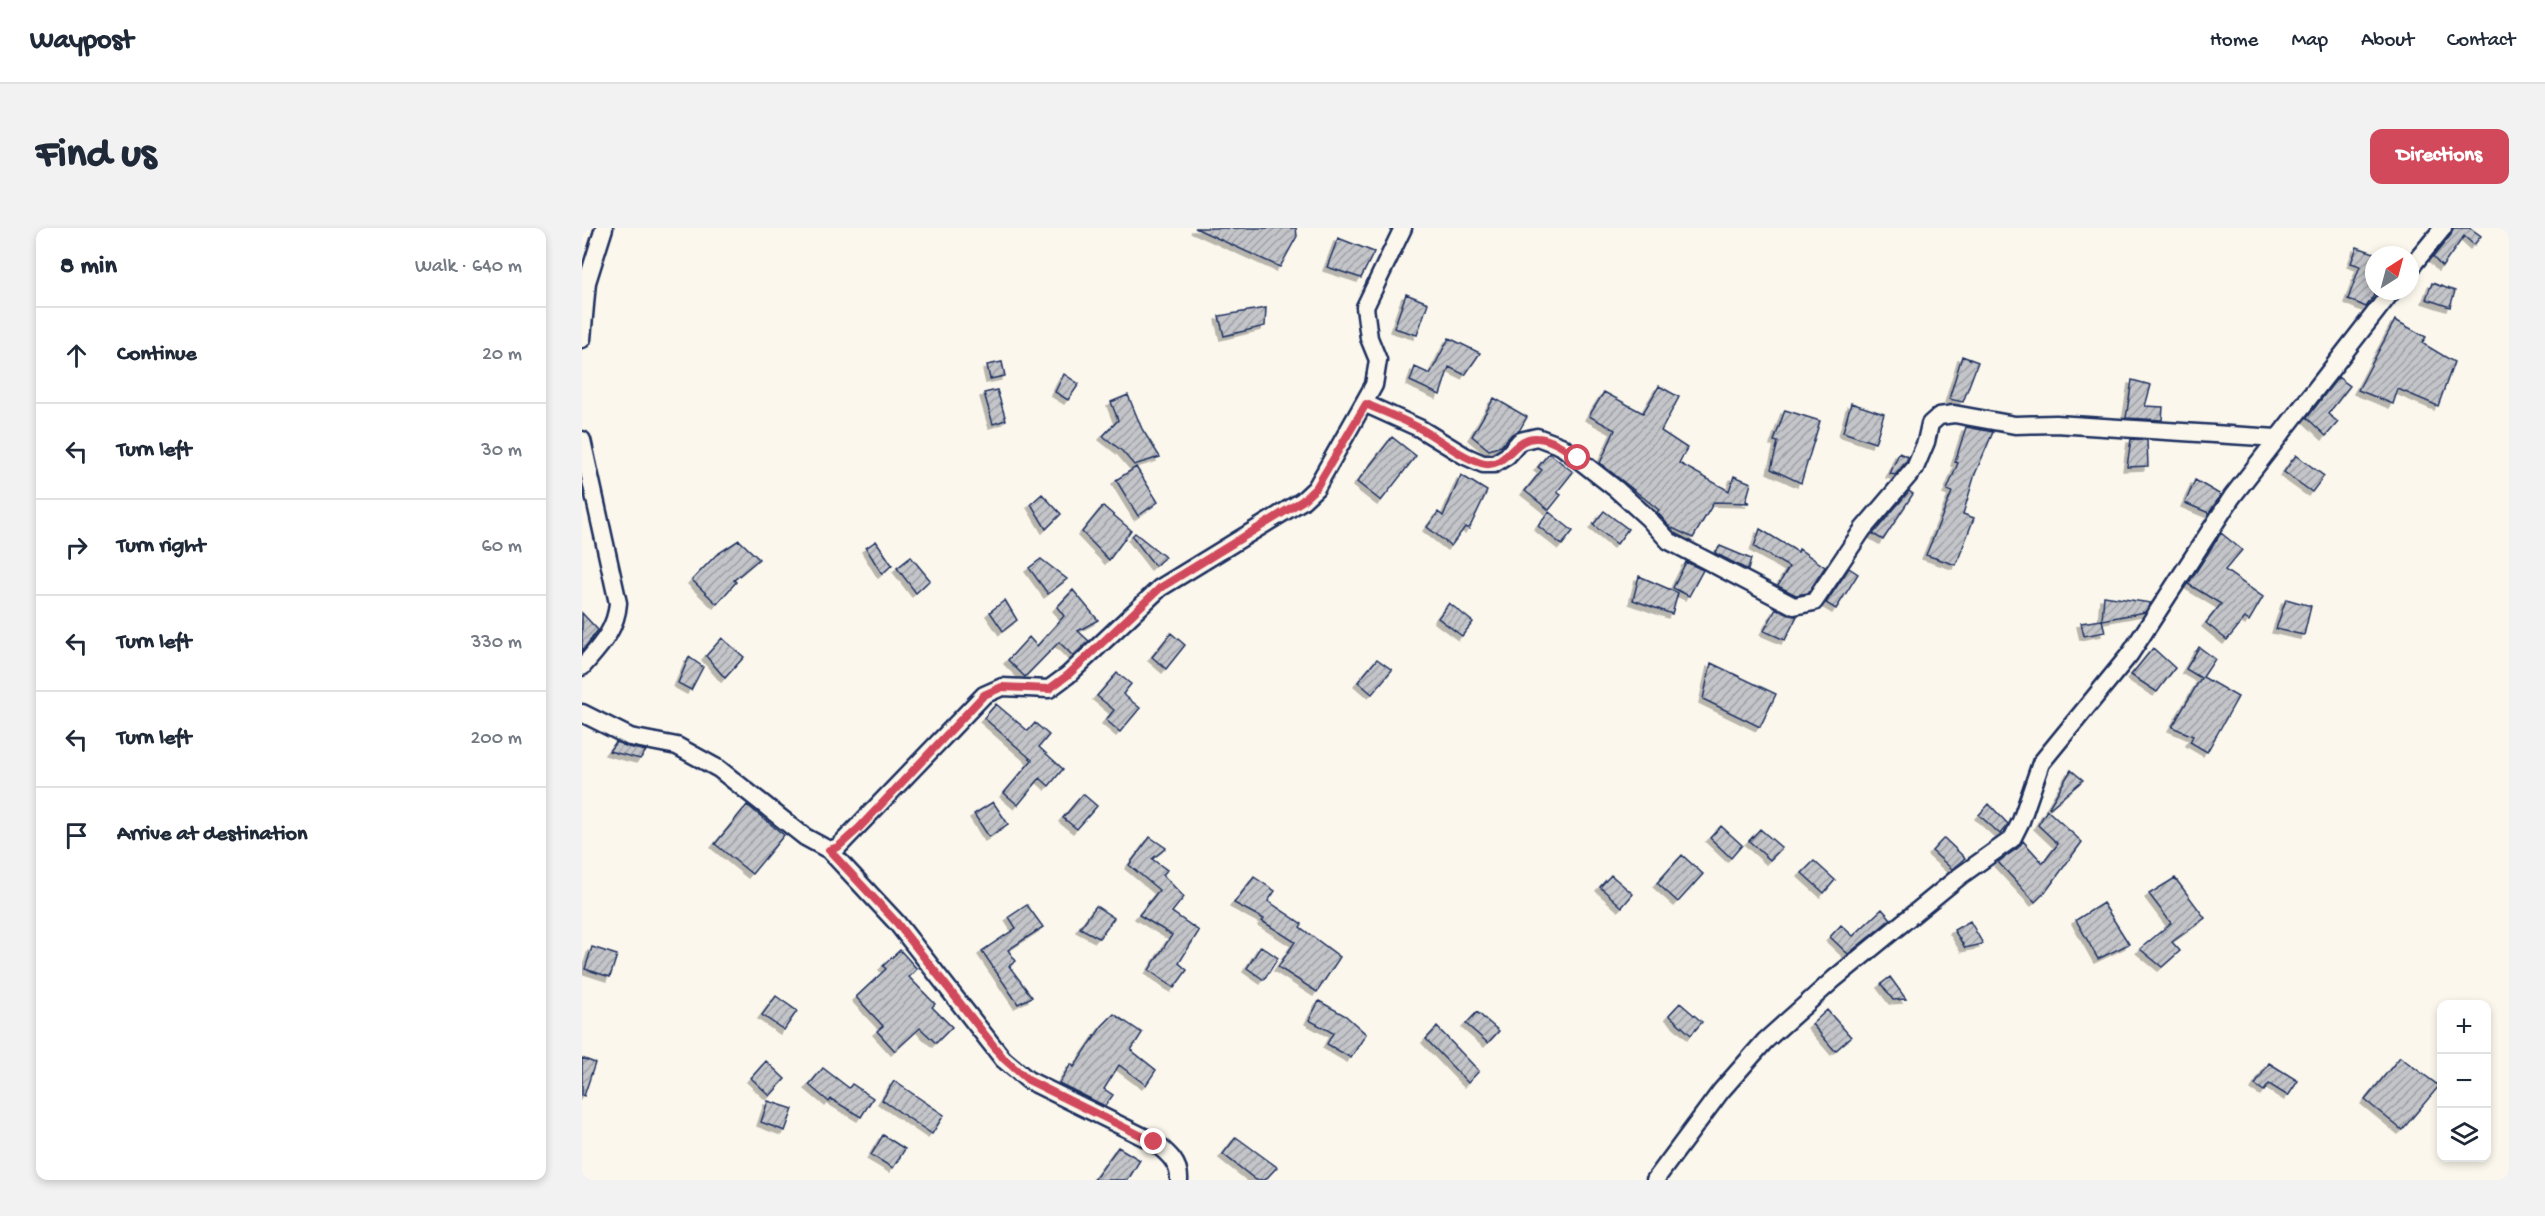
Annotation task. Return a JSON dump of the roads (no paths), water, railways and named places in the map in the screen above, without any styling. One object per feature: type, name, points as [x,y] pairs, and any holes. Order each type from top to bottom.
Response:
[{"type":"street","points":[[582,339],[587,282],[604,228]]},
{"type":"street","points":[[829,850],[838,847],[859,828],[984,695],[1002,687],[1049,689],[1068,675],[1160,588],[1302,501],[1316,488],[1366,404],[1374,385],[1378,360],[1369,338],[1365,307],[1403,228]]},
{"type":"street","points":[[2419,257],[2443,228]]},
{"type":"street","points":[[1655,1180],[1721,1091],[1765,1041],[1834,979],[1960,876],[2012,839],[2021,821],[2041,763],[2130,654],[2232,497],[2385,300]]},
{"type":"street","points":[[1366,404],[1419,428],[1465,456],[1483,464],[1494,464],[1507,456],[1520,441],[1537,437],[1561,446],[1616,489],[1669,541],[1794,606],[1814,602],[1863,529],[1915,468],[1926,442],[1930,424],[1939,416],[1954,414],[2016,425],[2056,424],[2277,438]]},
{"type":"street","points":[[582,440],[618,603],[617,618],[611,633],[582,667]]},
{"type":"street","points":[[582,712],[630,737],[677,746],[711,765],[805,837],[829,850],[897,923],[1004,1059],[1028,1080],[1154,1142],[1171,1156],[1179,1174],[1179,1180]]}]
